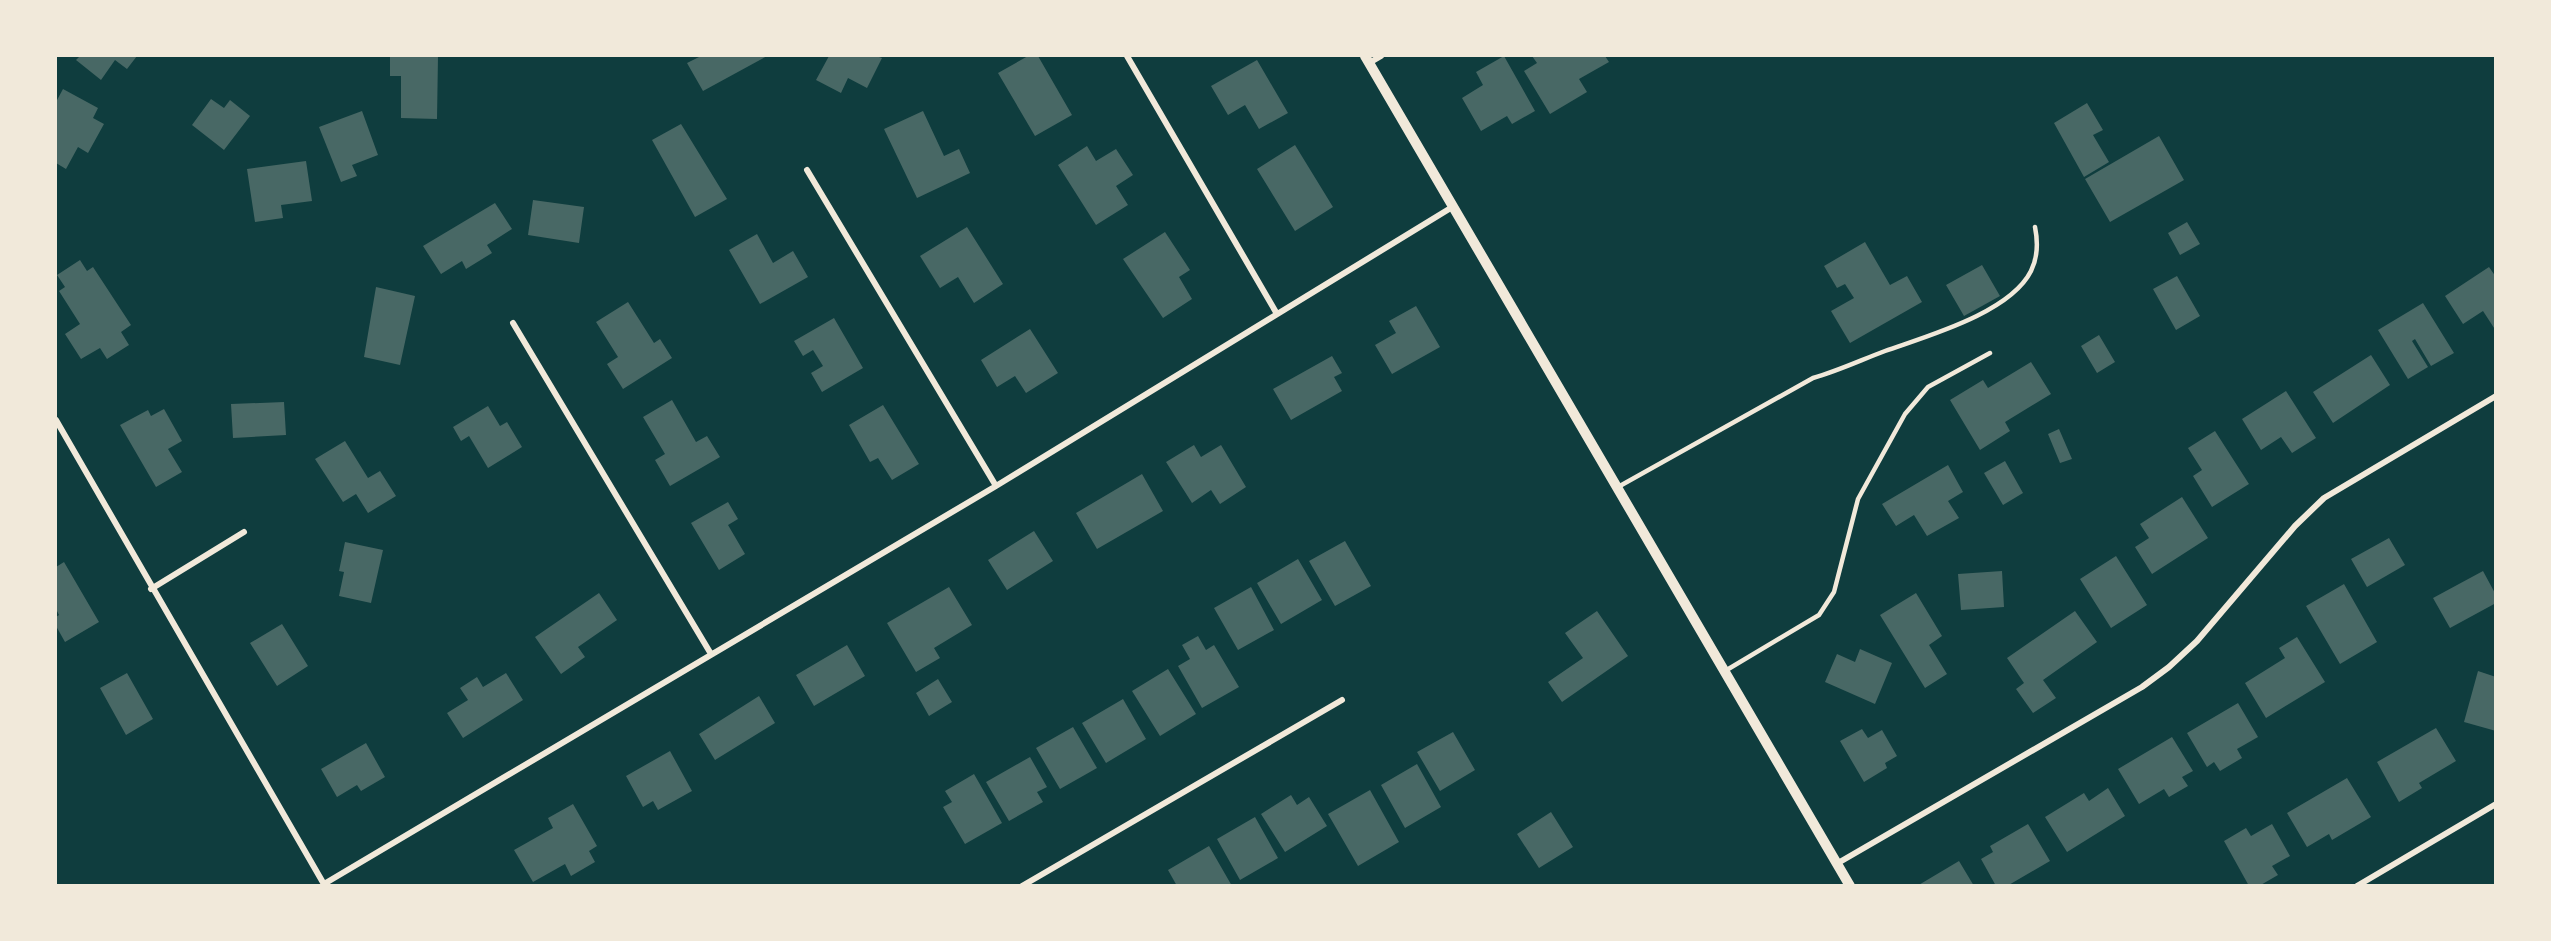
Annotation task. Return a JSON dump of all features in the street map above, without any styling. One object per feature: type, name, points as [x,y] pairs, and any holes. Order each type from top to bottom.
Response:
[{"type":"street","points":[[1127,56],[1276,314]]},
{"type":"street","points":[[1381,56],[1367,59],[1850,885]]},
{"type":"street","points":[[807,170],[996,486]]},
{"type":"street","points":[[56,420],[151,589],[324,885],[996,486],[1454,206]]},
{"type":"street","points":[[513,323],[711,654]]},
{"type":"street","points":[[1838,863],[2142,687],[2169,667],[2197,641],[2295,526],[2324,498],[2496,396]]},
{"type":"street","points":[[151,589],[244,532]]},
{"type":"street","points":[[1022,885],[1342,700]]},
{"type":"street","points":[[2357,885],[2496,804]]},
{"type":"lane","points":[[1618,487],[1813,378],[1843,369],[1967,321],[2014,292],[2031,271],[2038,246],[2035,226]]},
{"type":"lane","points":[[1725,671],[1819,615],[1834,592],[1858,499],[1905,414],[1928,387],[1990,352]]},
{"type":"building","points":[[80,56],[137,56],[127,69],[115,60],[101,80],[76,60]]},
{"type":"building","points":[[390,56],[438,56],[437,119],[401,118],[401,76],[390,76]]},
{"type":"building","points":[[701,56],[767,56],[703,91],[687,63]]},
{"type":"building","points":[[829,56],[882,58],[867,88],[848,78],[841,93],[816,80]]},
{"type":"building","points":[[1028,56],[1038,56],[1072,115],[1035,136],[998,73]]},
{"type":"building","points":[[1504,56],[1535,111],[1512,124],[1507,116],[1481,131],[1462,98],[1483,85],[1476,72]]},
{"type":"building","points":[[1532,56],[1605,56],[1609,62],[1579,79],[1587,92],[1550,114],[1524,71],[1537,63]]},
{"type":"building","points":[[1257,60],[1288,113],[1259,129],[1245,105],[1228,115],[1211,86]]},
{"type":"building","points":[[63,89],[98,108],[93,118],[104,124],[88,153],[78,147],[66,169],[56,163],[56,102]]},
{"type":"building","points":[[211,99],[224,108],[230,100],[250,116],[224,150],[192,125]]},
{"type":"building","points":[[2087,103],[2103,130],[2093,135],[2109,162],[2084,177],[2054,123]]},
{"type":"building","points":[[362,111],[378,155],[352,165],[357,176],[341,182],[319,127]]},
{"type":"building","points":[[923,111],[944,156],[959,149],[970,173],[917,198],[884,129]]},
{"type":"building","points":[[681,124],[727,199],[695,217],[652,140]]},
{"type":"building","points":[[2159,136],[2184,180],[2110,222],[2085,179]]},
{"type":"building","points":[[1295,145],[1333,207],[1295,231],[1257,169]]},
{"type":"building","points":[[1087,146],[1096,161],[1116,149],[1133,175],[1116,186],[1128,205],[1096,225],[1058,165]]},
{"type":"building","points":[[306,161],[312,201],[281,205],[283,218],[255,222],[247,169]]},
{"type":"building","points":[[533,200],[584,207],[579,243],[528,235]]},
{"type":"building","points":[[495,203],[512,229],[487,245],[492,253],[466,269],[462,261],[441,274],[423,246]]},
{"type":"building","points":[[2187,222],[2200,244],[2180,255],[2168,233]]},
{"type":"building","points":[[967,227],[1003,284],[974,303],[958,277],[940,288],[920,256]]},
{"type":"building","points":[[1165,232],[1190,270],[1179,277],[1192,299],[1163,318],[1123,259]]},
{"type":"building","points":[[757,234],[773,263],[793,251],[808,277],[760,304],[729,250]]},
{"type":"building","points":[[1865,242],[1890,285],[1907,276],[1922,302],[1850,343],[1831,311],[1854,298],[1845,284],[1837,288],[1824,266]]},
{"type":"building","points":[[80,260],[87,271],[93,267],[131,325],[121,332],[129,345],[107,359],[100,348],[81,359],[65,334],[80,324],[59,291],[65,287],[57,275]]},
{"type":"building","points":[[1982,265],[2000,296],[1964,316],[1946,285]]},
{"type":"building","points":[[2489,267],[2496,277],[2496,331],[2483,311],[2463,324],[2445,296]]},
{"type":"building","points":[[2177,276],[2200,316],[2176,330],[2153,289]]},
{"type":"building","points":[[376,287],[415,296],[400,365],[364,357]]},
{"type":"building","points":[[628,302],[654,343],[660,339],[672,358],[623,389],[607,364],[618,357],[596,322]]},
{"type":"building","points":[[2423,303],[2454,353],[2431,366],[2415,339],[2412,341],[2428,367],[2408,379],[2378,330]]},
{"type":"building","points":[[1416,306],[1440,347],[1392,374],[1375,345],[1396,333],[1389,321]]},
{"type":"building","points":[[834,318],[863,368],[822,392],[811,373],[823,366],[813,350],[803,356],[794,341]]},
{"type":"building","points":[[1030,329],[1058,373],[1026,393],[1015,376],[997,387],[981,360]]},
{"type":"building","points":[[2099,335],[2115,362],[2097,373],[2081,346]]},
{"type":"building","points":[[2371,355],[2390,385],[2333,423],[2313,392]]},
{"type":"building","points":[[1332,356],[1342,373],[1334,377],[1342,391],[1291,420],[1273,389]]},
{"type":"building","points":[[2031,362],[2051,394],[2005,422],[2010,431],[1980,450],[1950,400],[1983,380],[1988,388]]},
{"type":"building","points":[[2286,391],[2316,438],[2292,453],[2281,437],[2261,450],[2242,419]]},
{"type":"building","points":[[672,400],[696,442],[707,436],[720,457],[670,486],[655,460],[665,454],[643,417]]},
{"type":"building","points":[[284,402],[286,435],[233,438],[231,404]]},
{"type":"building","points":[[883,405],[919,464],[892,480],[878,458],[870,462],[849,425]]},
{"type":"building","points":[[488,406],[500,426],[507,422],[522,447],[488,468],[469,436],[461,441],[453,427]]},
{"type":"building","points":[[164,409],[182,441],[168,449],[182,472],[156,487],[120,425],[148,410],[151,416]]},
{"type":"building","points":[[2059,429],[2072,459],[2060,463],[2048,434]]},
{"type":"building","points":[[2215,431],[2249,484],[2212,507],[2193,476],[2202,470],[2188,448]]},
{"type":"building","points":[[345,441],[368,478],[380,471],[396,496],[368,513],[356,494],[343,502],[315,459]]},
{"type":"building","points":[[1194,445],[1201,457],[1221,445],[1246,487],[1220,504],[1211,490],[1192,503],[1166,462]]},
{"type":"building","points":[[2005,461],[2023,493],[2003,505],[1984,473]]},
{"type":"building","points":[[1948,465],[1963,492],[1948,501],[1959,518],[1927,536],[1914,515],[1896,526],[1882,504]]},
{"type":"building","points":[[1142,474],[1163,511],[1097,549],[1076,513]]},
{"type":"building","points":[[2182,497],[2208,538],[2152,574],[2135,547],[2149,538],[2140,524]]},
{"type":"building","points":[[728,502],[738,519],[728,525],[745,554],[719,570],[691,523]]},
{"type":"building","points":[[1034,531],[1053,561],[1007,590],[988,560]]},
{"type":"building","points":[[2389,538],[2405,565],[2367,587],[2351,559]]},
{"type":"building","points":[[1345,541],[1371,586],[1335,606],[1309,561]]},
{"type":"building","points":[[345,542],[383,550],[371,603],[339,596],[344,572],[339,571]]},
{"type":"building","points":[[2116,556],[2147,605],[2111,628],[2080,579]]},
{"type":"building","points":[[1298,559],[1322,600],[1281,624],[1257,583]]},
{"type":"building","points":[[64,562],[99,622],[65,642],[56,626],[56,617],[59,615],[56,609],[56,567]]},
{"type":"building","points":[[2002,571],[2004,607],[1961,610],[1958,574]]},
{"type":"building","points":[[2483,571],[2496,595],[2496,603],[2450,628],[2433,598]]},
{"type":"building","points":[[2344,584],[2377,642],[2340,664],[2306,606]]},
{"type":"building","points":[[949,587],[972,625],[934,648],[940,658],[916,672],[887,623]]},
{"type":"building","points":[[1251,587],[1274,630],[1238,650],[1214,608]]},
{"type":"building","points":[[599,593],[617,620],[578,647],[585,657],[561,674],[535,637]]},
{"type":"building","points":[[1916,593],[1942,636],[1929,645],[1947,674],[1925,688],[1880,615]]},
{"type":"building","points":[[1597,611],[1628,656],[1562,702],[1548,682],[1583,658],[1565,633]]},
{"type":"building","points":[[2075,611],[2097,642],[2043,680],[2056,698],[2033,713],[2016,689],[2024,683],[2007,658]]},
{"type":"building","points":[[282,624],[308,666],[277,686],[250,643]]},
{"type":"building","points":[[1198,636],[1206,650],[1214,645],[1239,687],[1202,708],[1178,666],[1190,659],[1182,645]]},
{"type":"building","points":[[2297,637],[2325,682],[2266,718],[2245,683],[2285,658],[2279,648]]},
{"type":"building","points":[[847,645],[865,676],[814,706],[796,675]]},
{"type":"building","points":[[1860,649],[1892,663],[1875,704],[1825,682],[1837,654],[1855,662]]},
{"type":"building","points":[[1168,669],[1196,714],[1160,736],[1132,691]]},
{"type":"building","points":[[2478,671],[2496,677],[2496,731],[2464,722]]},
{"type":"building","points":[[127,673],[153,719],[126,735],[100,688]]},
{"type":"building","points":[[506,673],[523,700],[463,738],[447,713],[468,700],[460,688],[477,677],[483,687]]},
{"type":"building","points":[[938,679],[952,702],[929,716],[916,693]]},
{"type":"building","points":[[759,696],[775,723],[715,760],[699,734]]},
{"type":"building","points":[[1123,699],[1146,739],[1106,763],[1082,723]]},
{"type":"building","points":[[2238,703],[2258,737],[2237,749],[2242,758],[2220,771],[2214,762],[2207,767],[2187,733]]},
{"type":"building","points":[[1073,727],[1097,768],[1060,789],[1036,748]]},
{"type":"building","points":[[2436,728],[2456,761],[2419,783],[2422,788],[2399,802],[2377,762]]},
{"type":"building","points":[[1862,729],[1868,738],[1882,730],[1897,756],[1885,763],[1887,768],[1864,782],[1840,741]]},
{"type":"building","points":[[1453,732],[1475,770],[1440,791],[1417,752]]},
{"type":"building","points":[[2172,737],[2193,771],[2182,777],[2188,786],[2169,797],[2164,789],[2139,804],[2118,769]]},
{"type":"building","points":[[366,743],[385,777],[361,791],[357,785],[337,797],[321,769]]},
{"type":"building","points":[[670,751],[692,791],[658,810],[653,801],[643,807],[626,776]]},
{"type":"building","points":[[1030,757],[1047,787],[1037,792],[1043,802],[1009,821],[986,782]]},
{"type":"building","points":[[1417,764],[1441,807],[1405,828],[1381,785]]},
{"type":"building","points":[[974,774],[1002,823],[965,844],[943,807],[952,802],[945,791]]},
{"type":"building","points":[[2347,778],[2371,817],[2332,840],[2329,834],[2307,847],[2287,813]]},
{"type":"building","points":[[2108,788],[2125,816],[2067,852],[2045,817],[2084,793],[2089,801]]},
{"type":"building","points":[[1370,790],[1399,842],[1358,866],[1328,814]]},
{"type":"building","points":[[1291,795],[1297,805],[1309,797],[1327,826],[1285,852],[1261,814]]},
{"type":"building","points":[[573,804],[597,846],[589,851],[595,862],[571,876],[565,864],[533,882],[514,850],[553,828],[548,818]]},
{"type":"building","points":[[1551,812],[1573,847],[1539,868],[1517,834]]},
{"type":"building","points":[[1255,817],[1278,858],[1240,880],[1217,839]]},
{"type":"building","points":[[2028,824],[2050,861],[2007,886],[1996,886],[1981,859],[1993,852],[1990,846]]},
{"type":"building","points":[[2272,824],[2290,856],[2272,866],[2278,875],[2259,886],[2249,886],[2224,841],[2246,828],[2251,836]]},
{"type":"building","points":[[1209,846],[1232,886],[1177,886],[1168,870]]},
{"type":"building","points":[[1959,861],[1974,886],[1917,886]]}]
